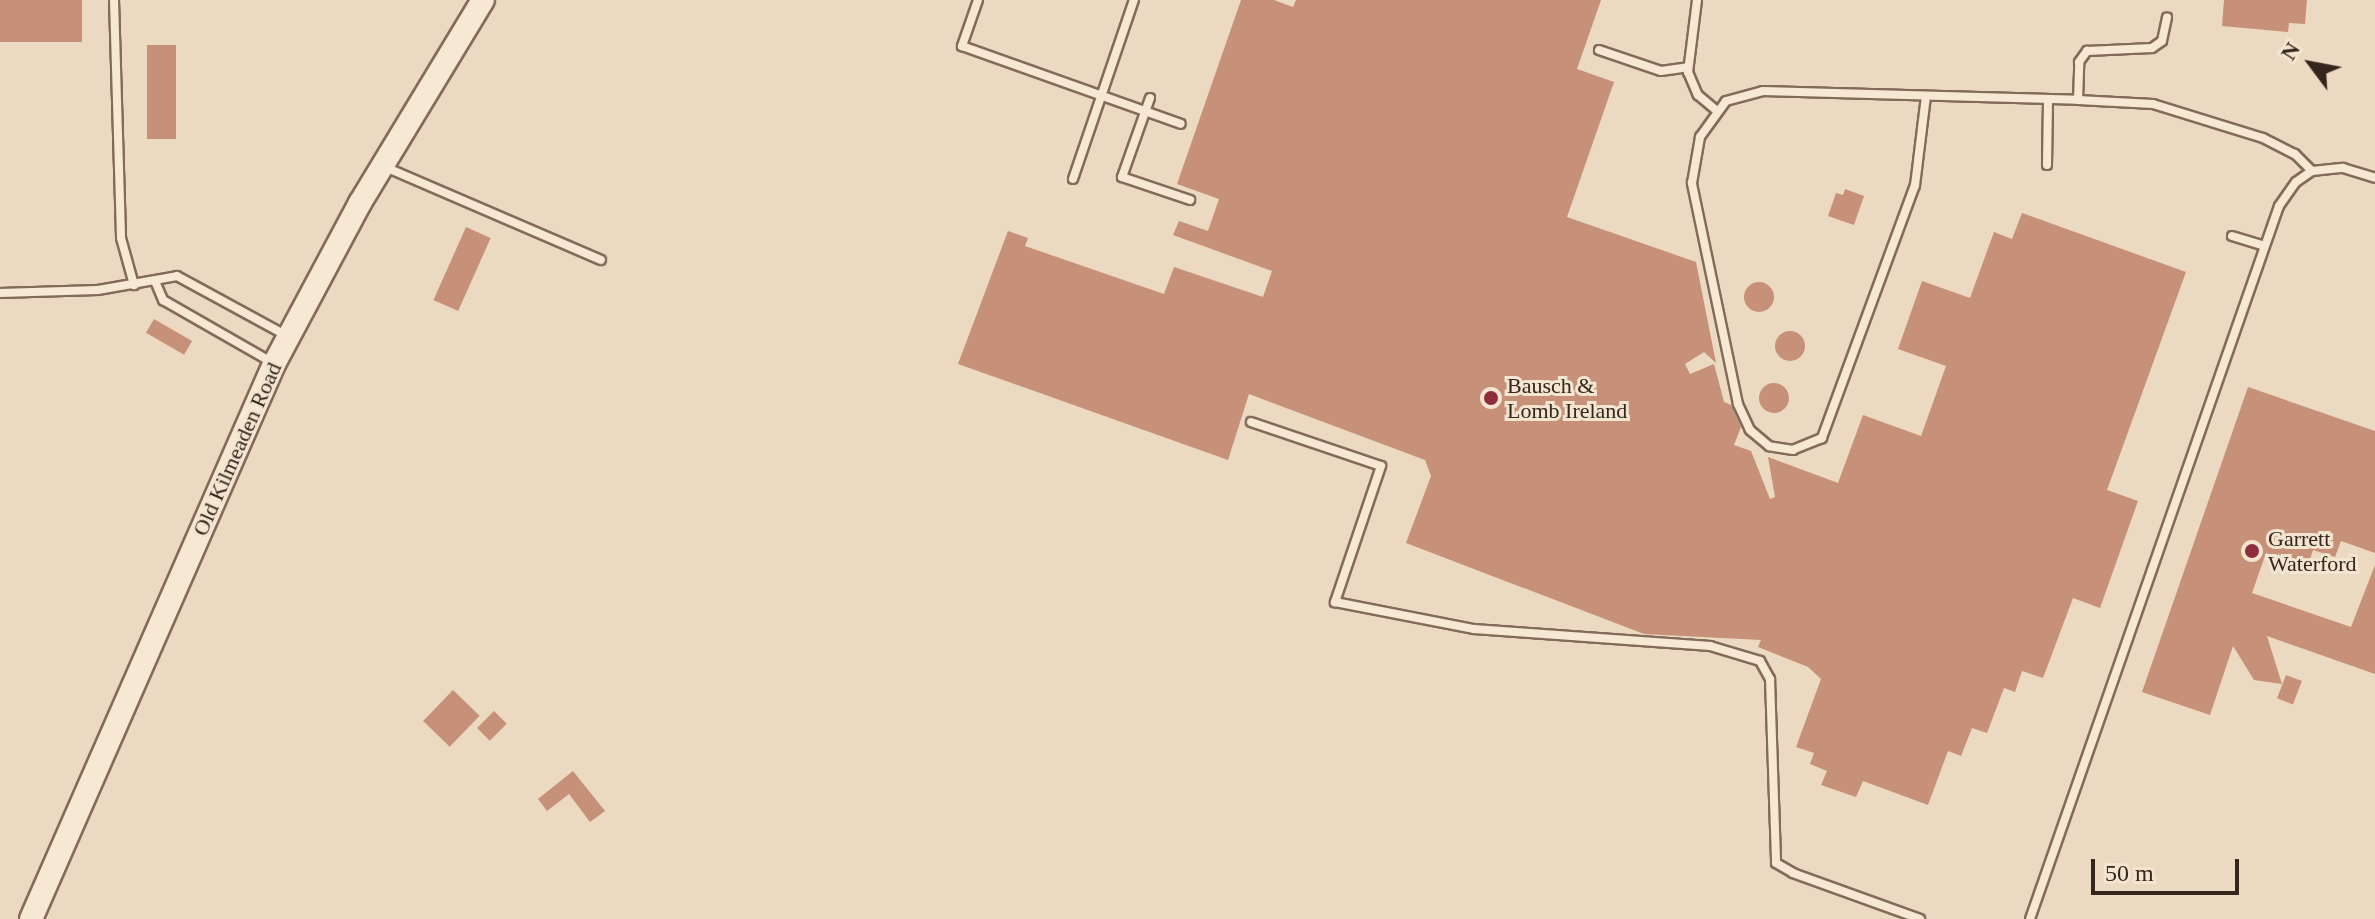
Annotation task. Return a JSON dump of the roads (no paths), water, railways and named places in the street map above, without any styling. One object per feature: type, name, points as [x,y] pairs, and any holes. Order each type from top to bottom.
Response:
[{"type":"street","name":"Old Kilmeaden Road","points":[[31,919],[274,364],[381,165],[483,0]]},
{"type":"lane","points":[[114,0],[121,238],[134,285]]},
{"type":"lane","points":[[978,0],[962,46],[1181,124]]},
{"type":"lane","points":[[1073,179],[1134,0]]},
{"type":"lane","points":[[1697,0],[1688,67],[1698,95],[1716,110]]},
{"type":"lane","points":[[2078,100],[2079,62],[2087,51],[2152,48],[2162,41],[2167,18]]},
{"type":"lane","points":[[1599,50],[1661,71],[1688,67]]},
{"type":"lane","points":[[1926,96],[1915,185],[1822,438],[1793,450],[1769,446],[1750,430],[1738,404],[1692,183],[1694,152],[1716,110],[1750,92],[1926,96],[2048,99],[2153,104],[2203,116],[2277,144],[2312,171]]},
{"type":"lane","points":[[1150,98],[1122,177],[1190,200]]},
{"type":"lane","points":[[2047,165],[2048,99]]},
{"type":"lane","points":[[381,165],[601,260]]},
{"type":"lane","points":[[2030,919],[2284,197],[2312,171],[2343,168],[2375,178]]},
{"type":"lane","points":[[2232,236],[2265,246]]},
{"type":"lane","points":[[0,293],[134,285],[177,276],[288,336]]},
{"type":"lane","points":[[155,281],[163,300],[274,364]]},
{"type":"lane","points":[[1251,422],[1381,466],[1335,602],[1474,629],[1722,648],[1760,661],[1770,679],[1776,863],[1920,919]]},
{"type":"place","name":"Bausch & Lomb Ireland","points":[[1491,398]]},
{"type":"place","name":"Garrett Waterford","points":[[2252,551]]}]
